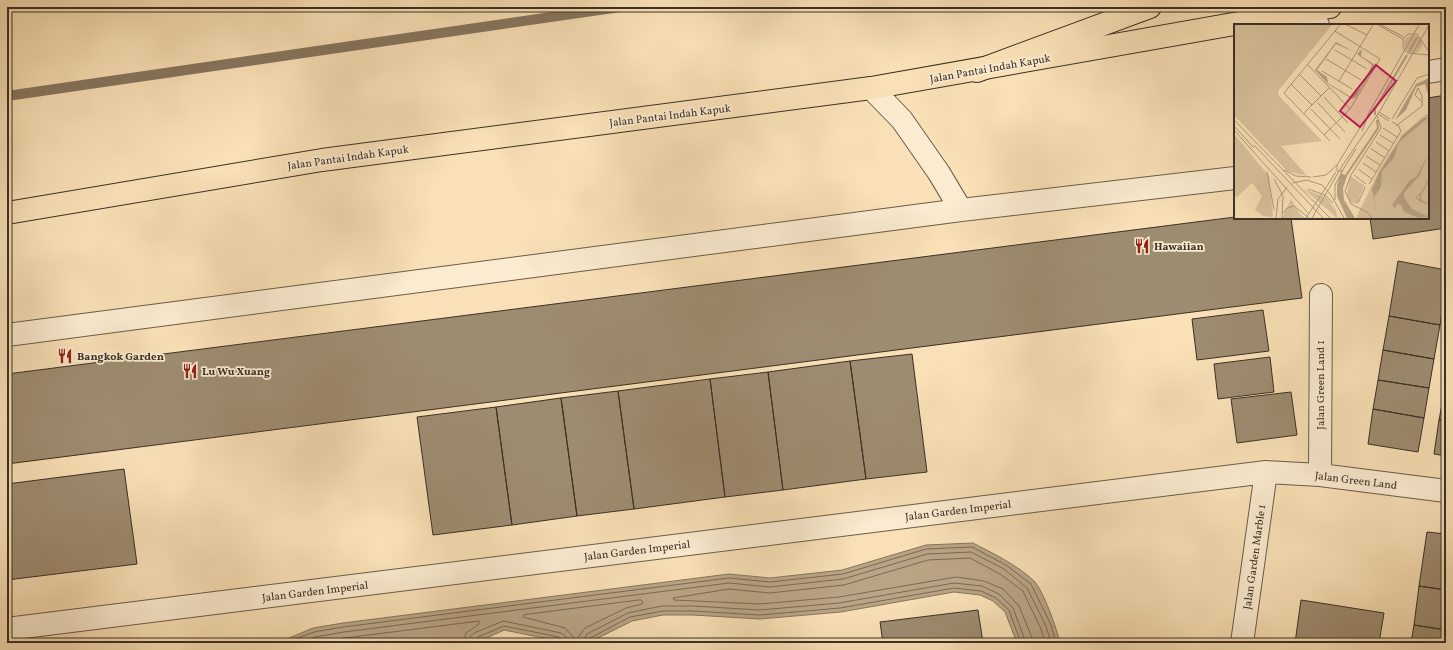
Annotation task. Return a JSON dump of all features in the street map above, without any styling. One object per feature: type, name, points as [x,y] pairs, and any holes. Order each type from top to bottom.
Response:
[{"type":"main road","points":[[978,71],[1150,7]]},
{"type":"main road","name":"Jalan Pantai Indah Kapuk","points":[[1273,24],[1311,18],[1330,7]]},
{"type":"main road","name":"Jalan Pantai Indah Kapuk","points":[[7,212],[322,160],[872,88],[1234,30]]},
{"type":"street","points":[[1429,72],[1446,69]]},
{"type":"street","points":[[872,88],[902,120],[939,173],[961,210]]},
{"type":"street","points":[[7,335],[961,210],[1234,178]]},
{"type":"street","name":"Jalan Green Land 1","points":[[1320,476],[1321,295]]},
{"type":"street","name":"Jalan Green Land","points":[[1266,472],[1320,476],[1446,491]]},
{"type":"street","name":"Jalan Garden Imperial","points":[[7,629],[1266,472]]},
{"type":"street","name":"Jalan Garden Marble 1","points":[[1242,643],[1266,472]]},
{"type":"water","points":[[973,543],[1012,564],[1034,581],[1038,586],[1053,620],[1060,643],[1017,643],[1005,612],[993,601],[980,595],[954,592],[841,612],[760,619],[693,615],[663,615],[632,621],[588,643],[568,643],[504,630],[476,643],[266,643],[289,638],[313,628],[343,623],[729,574],[770,578],[842,570],[926,545]]},
{"type":"building","points":[[1446,95],[1446,228],[1373,239],[1370,219],[1429,219],[1429,98]]},
{"type":"building","points":[[1234,217],[1234,219],[1291,219],[1302,298],[7,464],[7,374]]},
{"type":"building","points":[[1398,261],[1446,270],[1446,286],[1440,325],[1389,316]]},
{"type":"building","points":[[1263,310],[1269,351],[1197,360],[1192,319]]},
{"type":"building","points":[[1389,316],[1440,325],[1434,359],[1383,350]]},
{"type":"building","points":[[1383,350],[1434,359],[1429,388],[1378,380]]},
{"type":"building","points":[[912,354],[927,472],[866,479],[850,361]]},
{"type":"building","points":[[1270,357],[1274,392],[1218,399],[1214,364]]},
{"type":"building","points":[[850,361],[866,479],[783,490],[768,372]]},
{"type":"building","points":[[768,372],[783,490],[725,497],[710,379]]},
{"type":"building","points":[[710,379],[725,497],[634,509],[618,391]]},
{"type":"building","points":[[1378,380],[1429,388],[1424,418],[1373,409]]},
{"type":"building","points":[[618,391],[634,509],[577,516],[561,398]]},
{"type":"building","points":[[1291,392],[1297,435],[1237,443],[1231,399]]},
{"type":"building","points":[[1444,393],[1446,393],[1446,421],[1439,420]]},
{"type":"building","points":[[561,398],[577,516],[512,525],[496,407]]},
{"type":"building","points":[[496,407],[512,525],[433,535],[417,417]]},
{"type":"building","points":[[1373,409],[1424,418],[1418,452],[1368,444]]},
{"type":"building","points":[[1439,420],[1446,421],[1446,456],[1434,454]]},
{"type":"building","points":[[124,469],[137,564],[7,580],[7,484]]},
{"type":"building","points":[[1427,532],[1446,534],[1446,590],[1419,586]]},
{"type":"building","points":[[1419,586],[1446,590],[1446,630],[1414,625]]},
{"type":"building","points":[[1301,600],[1384,613],[1379,643],[1295,643]]},
{"type":"building","points":[[978,610],[983,643],[883,643],[880,622]]},
{"type":"building","points":[[1414,625],[1446,630],[1446,643],[1411,643]]},
{"type":"waterway","points":[[7,96],[620,7]]},
{"type":"place","name":"Hawaiian","points":[[1142,246]]},
{"type":"place","name":"Bangkok Garden","points":[[65,356]]},
{"type":"place","name":"Lu Wu Xuang","points":[[190,371]]}]
